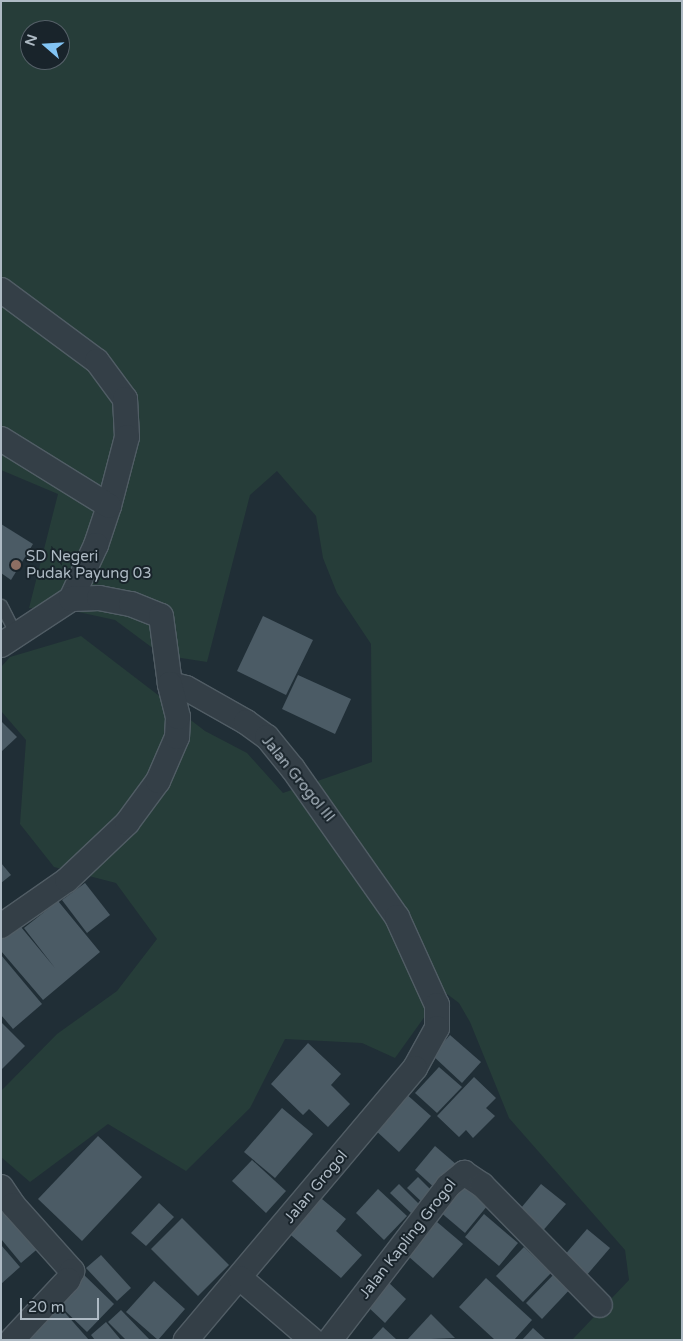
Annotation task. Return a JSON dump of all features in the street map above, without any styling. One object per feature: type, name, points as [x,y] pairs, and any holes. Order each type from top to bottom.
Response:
[{"type":"street","points":[[1,290],[97,361],[125,399],[127,437],[109,506],[96,545],[71,599]]},
{"type":"street","points":[[1,439],[109,506]]},
{"type":"street","points":[[1,926],[67,880],[127,823],[158,781],[177,737],[178,717],[170,684],[161,616],[131,604],[99,598],[71,599],[9,639]]},
{"type":"street","name":"Jalan Grogol III","points":[[170,684],[186,688],[246,722],[266,737],[294,769],[396,917],[438,1005],[437,1028]]},
{"type":"street","name":"Jalan Grogol","points":[[186,1340],[415,1068],[437,1028]]},
{"type":"street","name":"Jalan Kapling Grogol","points":[[330,1340],[448,1186],[464,1173],[482,1185],[600,1305]]},
{"type":"street","points":[[1,1187],[13,1205],[72,1272],[68,1280],[12,1340]]},
{"type":"street","points":[[240,1278],[312,1340]]},
{"type":"lane","points":[[1,605],[9,639]]},
{"type":"green space","points":[[1,1],[682,1],[682,1340],[572,1340],[629,1280],[625,1250],[509,1118],[470,1022],[459,1003],[443,991],[395,1058],[362,1043],[285,1039],[250,1108],[186,1171],[108,1124],[30,1182],[1,1157],[1,1091],[57,1034],[117,991],[157,939],[116,883],[54,867],[20,824],[26,740],[1,711],[1,667],[10,657],[81,636],[205,731],[247,753],[283,793],[372,762],[371,644],[337,593],[323,558],[316,516],[277,471],[250,495],[207,662],[162,655],[115,620],[60,608],[29,608],[58,494],[1,470]]},
{"type":"building","points":[[1,524],[33,544],[11,580],[1,573]]},
{"type":"building","points":[[263,616],[313,640],[286,695],[237,671]]},
{"type":"building","points":[[298,675],[351,699],[335,734],[282,709]]},
{"type":"building","points":[[1,721],[17,737],[1,752]]},
{"type":"building","points":[[1,863],[11,875],[1,883]]},
{"type":"building","points":[[85,883],[110,915],[87,933],[62,900]]},
{"type":"building","points":[[58,901],[100,952],[43,1000],[1,951],[1,934],[16,921],[55,968],[24,928]]},
{"type":"building","points":[[1,955],[42,1004],[13,1029],[1,1015]]},
{"type":"building","points":[[1,1022],[25,1046],[1,1070]]},
{"type":"building","points":[[450,1035],[481,1062],[462,1083],[432,1055]]},
{"type":"building","points":[[308,1043],[341,1074],[331,1085],[350,1104],[328,1127],[309,1109],[303,1115],[271,1084]]},
{"type":"building","points":[[439,1067],[462,1087],[437,1113],[415,1093]]},
{"type":"building","points":[[474,1077],[496,1098],[486,1108],[495,1116],[473,1138],[466,1130],[459,1137],[437,1116]]},
{"type":"building","points":[[405,1093],[431,1116],[399,1152],[373,1128]]},
{"type":"building","points":[[282,1108],[313,1134],[275,1178],[244,1152]]},
{"type":"building","points":[[98,1136],[142,1177],[82,1241],[38,1199]]},
{"type":"building","points":[[435,1146],[457,1165],[437,1190],[415,1170]]},
{"type":"building","points":[[252,1160],[286,1191],[266,1213],[232,1181]]},
{"type":"building","points":[[418,1177],[434,1193],[424,1204],[407,1188]]},
{"type":"building","points":[[462,1183],[488,1205],[465,1233],[439,1211]]},
{"type":"building","points":[[399,1184],[419,1204],[411,1213],[390,1193]]},
{"type":"building","points":[[541,1184],[566,1204],[540,1234],[516,1214]]},
{"type":"building","points":[[378,1189],[407,1216],[384,1240],[356,1213]]},
{"type":"building","points":[[316,1194],[346,1219],[336,1231],[362,1255],[341,1278],[285,1230]]},
{"type":"building","points":[[1,1199],[41,1246],[21,1263],[1,1239]]},
{"type":"building","points":[[159,1203],[174,1217],[146,1246],[131,1233]]},
{"type":"building","points":[[484,1214],[518,1243],[499,1266],[465,1237]]},
{"type":"building","points":[[182,1218],[229,1265],[198,1296],[151,1249]]},
{"type":"building","points":[[437,1222],[463,1244],[433,1278],[408,1256]]},
{"type":"building","points":[[587,1229],[610,1248],[586,1276],[563,1257]]},
{"type":"building","points":[[1,1245],[20,1267],[1,1284]]},
{"type":"building","points":[[524,1247],[551,1273],[523,1302],[496,1276]]},
{"type":"building","points":[[101,1255],[131,1288],[117,1301],[86,1268]]},
{"type":"building","points":[[557,1271],[573,1286],[542,1319],[526,1303]]},
{"type":"building","points":[[82,1273],[114,1304],[87,1332],[55,1301]]},
{"type":"building","points":[[486,1278],[532,1320],[514,1340],[495,1340],[459,1307]]},
{"type":"building","points":[[154,1281],[185,1309],[158,1340],[126,1312]]},
{"type":"building","points":[[387,1281],[406,1299],[385,1323],[366,1305]]},
{"type":"building","points":[[59,1306],[89,1340],[24,1340]]},
{"type":"building","points":[[121,1310],[150,1340],[126,1340],[108,1322]]},
{"type":"building","points":[[431,1314],[455,1338],[407,1340]]},
{"type":"building","points":[[106,1322],[121,1340],[95,1340],[91,1335]]},
{"type":"building","points":[[383,1327],[397,1340],[371,1340]]},
{"type":"building","points":[[533,1328],[546,1340],[522,1340]]},
{"type":"place","name":"SD Negeri Pudak Payung 03","points":[[16,565]]}]
